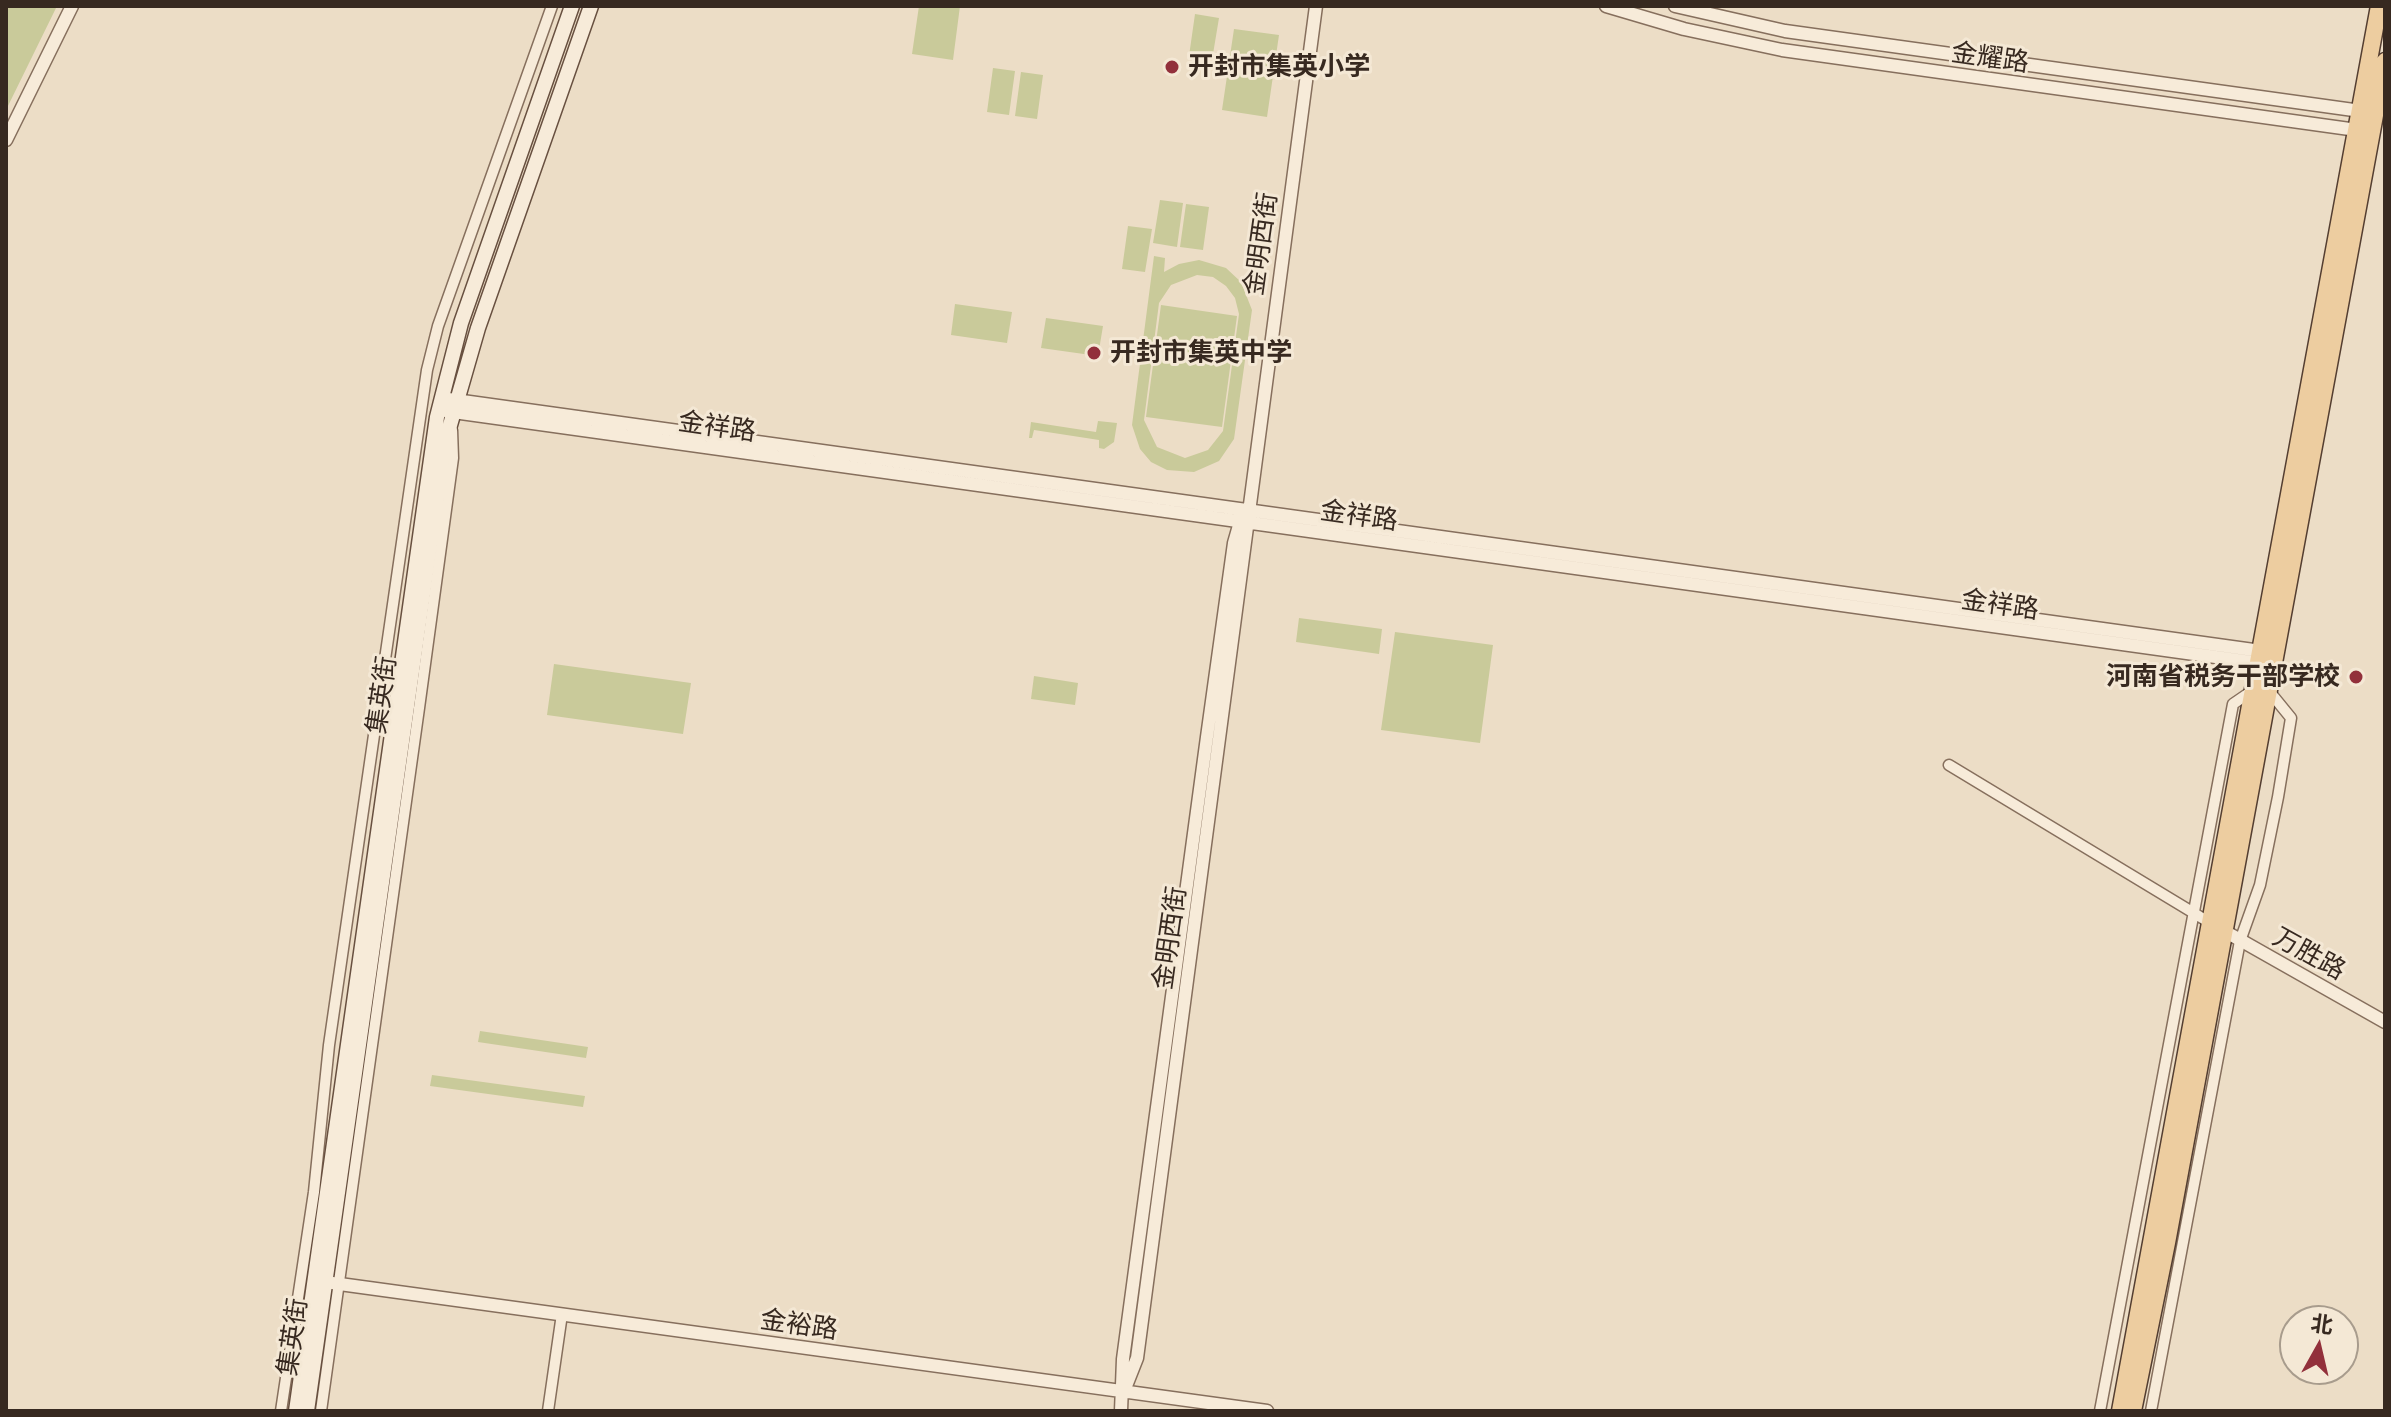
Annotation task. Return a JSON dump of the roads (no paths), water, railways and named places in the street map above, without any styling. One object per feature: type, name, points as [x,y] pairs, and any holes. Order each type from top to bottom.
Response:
[{"type":"main road","name":"集英街","points":[[307,1411],[332,1283],[426,554],[461,323],[572,6]]},
{"type":"main road","name":"集英街","points":[[296,1411],[415,553],[447,405],[591,6]]},
{"type":"main road","points":[[2133,1411],[2260,690],[2368,112],[2379,6]]},
{"type":"main road","points":[[2368,112],[2385,61]]},
{"type":"main road","points":[[2120,1411],[2218,928]]},
{"type":"street","points":[[6,140],[72,6]]},
{"type":"street","points":[[281,1411],[314,1192],[329,1045],[427,370],[438,326],[552,6]]},
{"type":"street","name":"金明西街","points":[[1121,1411],[1123,1359],[1204,753],[1250,488],[1316,6]]},
{"type":"street","name":"金耀路","points":[[1606,6],[1684,29],[1782,50],[2364,131]]},
{"type":"street","name":"金耀路","points":[[1675,6],[1785,31],[2368,112]]},
{"type":"street","name":"金祥路","points":[[447,405],[2266,658]]},
{"type":"street","points":[[2100,1411],[2233,704],[2260,690],[2291,718],[2260,885],[2240,941],[2151,1411]]},
{"type":"street","points":[[1949,765],[2218,928]]},
{"type":"street","name":"万胜路","points":[[2218,928],[2385,1022]]},
{"type":"street","points":[[321,1411],[332,1283]]},
{"type":"street","name":"金裕路","points":[[332,1283],[1267,1411]]},
{"type":"street","points":[[548,1411],[562,1314]]},
{"type":"place","name":"开封市集英小学","points":[[1172,67]]},
{"type":"place","name":"开封市集英中学","points":[[1094,353]]},
{"type":"place","name":"河南省税务干部学校","points":[[2356,677]]}]
